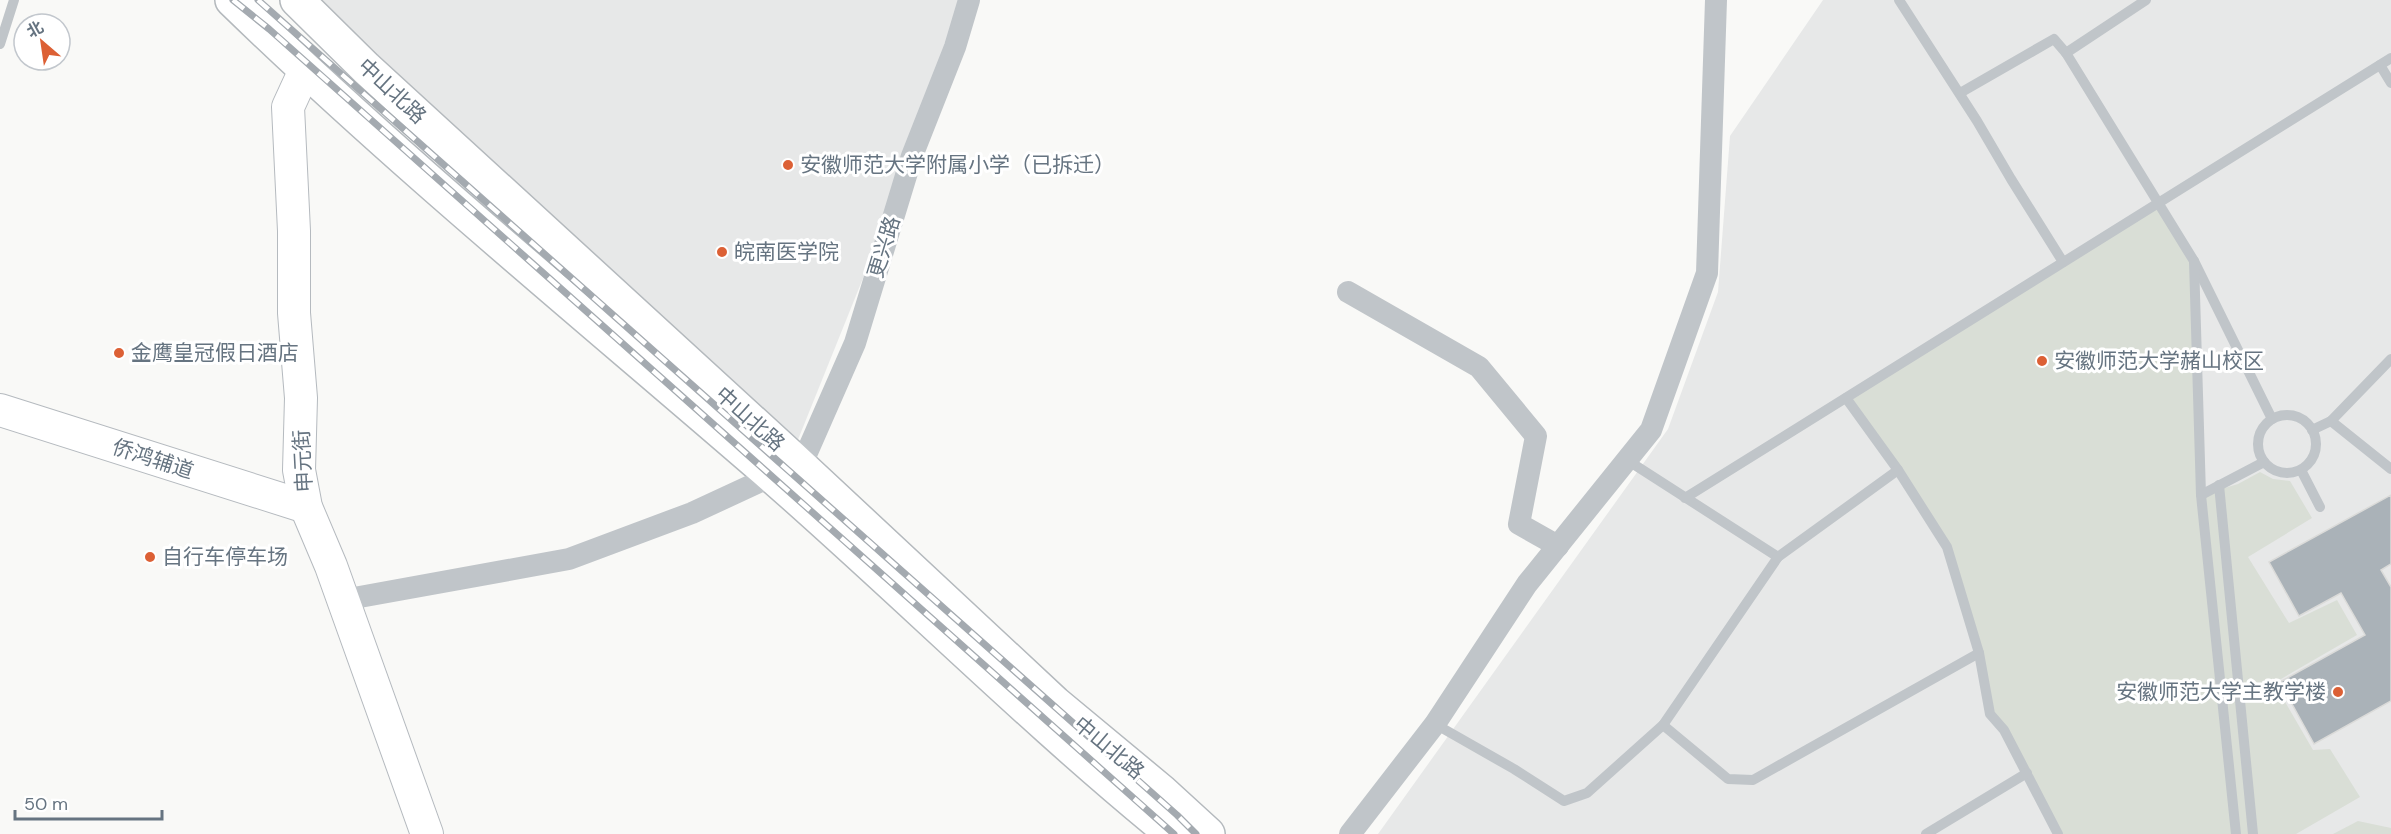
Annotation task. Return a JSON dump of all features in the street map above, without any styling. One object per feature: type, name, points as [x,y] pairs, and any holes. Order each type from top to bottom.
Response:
[{"type":"main road","points":[[232,0],[305,70],[529,269],[786,477],[1098,774],[1172,834]]},
{"type":"main road","name":"中山北路","points":[[297,0],[786,477],[1161,791],[1208,834]]},
{"type":"street","name":"更兴路","points":[[786,477],[855,343],[912,156],[955,48],[969,0]]},
{"type":"street","points":[[1350,834],[1435,724],[1527,584],[1651,430],[1707,273],[1716,0]]},
{"type":"street","name":"申元街","points":[[305,70],[288,107],[294,231],[294,313],[301,398],[299,470],[306,507],[343,600],[427,834]]},
{"type":"street","points":[[1348,292],[1479,367],[1536,436],[1520,524],[1558,546]]},
{"type":"street","name":"侨鸿辅道","points":[[0,410],[306,507]]},
{"type":"street","points":[[343,600],[568,559],[786,477]]},
{"type":"lane","points":[[0,44],[14,0]]},
{"type":"lane","points":[[1899,0],[2063,262]]},
{"type":"lane","points":[[2066,52],[2146,0]]},
{"type":"lane","points":[[1959,93],[2054,39],[2066,52],[2194,261],[2272,419]]},
{"type":"lane","points":[[1685,498],[2391,58]]},
{"type":"lane","points":[[2380,65],[2391,83]]},
{"type":"lane","points":[[2194,261],[2201,495],[2236,834]]},
{"type":"lane","points":[[2312,430],[2331,421],[2391,359]]},
{"type":"lane","points":[[1846,398],[1899,470],[1947,547],[1978,653],[1990,714],[2004,730],[2058,834]]},
{"type":"lane","points":[[2290,415],[2299,418],[2312,430],[2316,448],[2308,464],[2301,470],[2291,473],[2272,469],[2259,454],[2258,444],[2265,426],[2272,419],[2290,415]]},
{"type":"lane","points":[[2331,421],[2391,469]]},
{"type":"lane","points":[[1627,460],[1778,557]]},
{"type":"lane","points":[[2201,495],[2264,462]]},
{"type":"lane","points":[[1435,724],[1514,769],[1564,801],[1587,793],[1664,725],[1778,557],[1899,470]]},
{"type":"lane","points":[[2301,470],[2320,507]]},
{"type":"lane","points":[[2219,485],[2253,834]]},
{"type":"lane","points":[[1664,725],[1728,779],[1754,780],[1978,653]]},
{"type":"lane","points":[[1926,834],[2027,773]]},
{"type":"shaded area","name":"皖南医学院","points":[[298,0],[975,0],[791,457]]},
{"type":"shaded area","name":"安徽师范大学赭山校区","points":[[1823,0],[2391,0],[2391,834],[1378,834],[1668,429],[1718,292],[1730,136]]},
{"type":"shaded area","points":[[2159,202],[2194,261],[2201,495],[2238,484],[2260,472],[2273,479],[2290,481],[2312,518],[2248,557],[2289,623],[2337,600],[2357,635],[2274,683],[2313,750],[2330,749],[2360,797],[2296,834],[2061,834],[1990,714],[1947,547],[1846,398]]},
{"type":"shaded area","points":[[2358,821],[2391,828],[2391,834],[2333,834]]},
{"type":"building","points":[[2391,495],[2391,564],[2381,570],[2391,587],[2391,701],[2314,744],[2280,682],[2365,635],[2341,593],[2299,616],[2269,562]]},
{"type":"railway","points":[[233,0],[269,29],[1174,834]]},
{"type":"railway","points":[[258,0],[1196,834]]},
{"type":"place","name":"安徽师范大学附属小学（已拆迁）","points":[[788,165]]},
{"type":"place","name":"皖南医学院","points":[[722,252]]},
{"type":"place","name":"金鹰皇冠假日酒店","points":[[119,353]]},
{"type":"place","name":"安徽师范大学赭山校区","points":[[2042,361]]},
{"type":"place","name":"自行车停车场","points":[[150,557]]},
{"type":"place","name":"安徽师范大学主教学楼","points":[[2338,692]]}]
